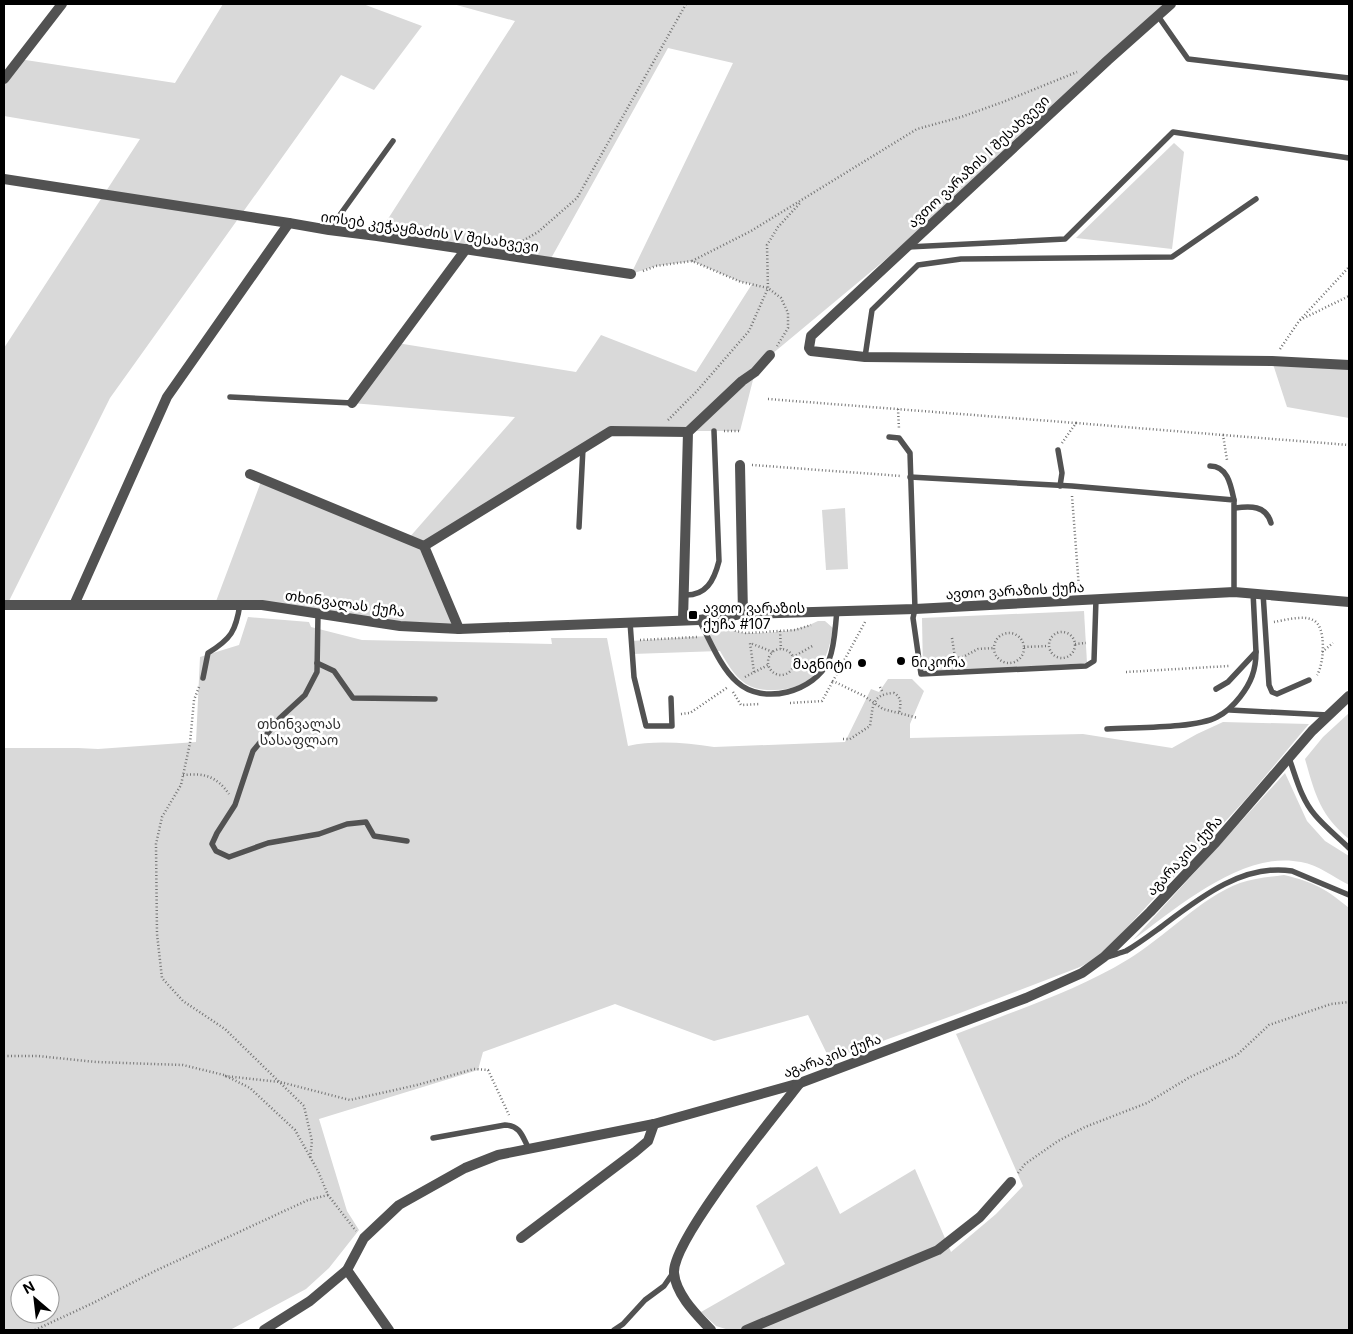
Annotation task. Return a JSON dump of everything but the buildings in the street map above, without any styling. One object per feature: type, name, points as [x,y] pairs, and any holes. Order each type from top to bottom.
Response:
[{"type":"street","points":[[4,79],[62,4]]},
{"type":"street","name":"ავთო ვარაზის I შესახვევი","points":[[865,357],[811,351],[809,348],[811,336],[1171,4]]},
{"type":"street","name":"იოსებ კეჭაყმაძის V შესახვევი","points":[[4,179],[289,222],[329,230],[630,274]]},
{"type":"street","points":[[74,605],[167,397],[289,222]]},
{"type":"street","points":[[352,403],[466,249]]},
{"type":"street","points":[[424,546],[611,431],[688,432],[742,381],[755,372],[770,355]]},
{"type":"street","points":[[865,357],[1272,361],[1349,365]]},
{"type":"street","points":[[683,620],[688,432]]},
{"type":"street","points":[[740,465],[742,614]]},
{"type":"street","points":[[250,474],[424,546],[459,629]]},
{"type":"street","name":"ავთო ვარაზის ქუჩა","points":[[683,620],[699,620],[742,614],[915,609],[1234,592],[1349,602]]},
{"type":"street","name":"თხინვალას ქუჩა","points":[[4,605],[262,605],[400,626],[459,629],[683,620]]},
{"type":"street","name":"აგარაკის ქუჩა","points":[[264,1330],[310,1300],[347,1270],[364,1238],[399,1205],[465,1168],[498,1155],[654,1124],[800,1083],[1026,998],[1082,973],[1104,957],[1216,842],[1328,715],[1349,696]]},
{"type":"street","points":[[711,1330],[690,1308],[676,1281],[674,1271],[682,1247],[709,1202],[800,1083]]},
{"type":"street","points":[[521,1238],[648,1141],[654,1124]]},
{"type":"street","points":[[746,1330],[938,1250],[980,1217],[1010,1182]]},
{"type":"street","points":[[347,1270],[389,1330]]},
{"type":"lane","points":[[1158,16],[1188,59],[1349,78]]},
{"type":"lane","points":[[906,247],[1065,239],[1173,132],[1349,158]]},
{"type":"lane","points":[[329,230],[393,141]]},
{"type":"lane","points":[[865,357],[872,310],[918,265],[961,259],[1172,257],[1256,200]]},
{"type":"lane","points":[[230,397],[352,403]]},
{"type":"lane","points":[[684,595],[691,595],[707,588],[715,576],[718,562],[714,431]]},
{"type":"lane","points":[[889,437],[899,438],[910,453],[915,609],[913,618],[921,674],[1086,666],[1094,661],[1096,599]]},
{"type":"lane","points":[[579,527],[583,448]]},
{"type":"lane","points":[[1058,450],[1062,473],[1060,486]]},
{"type":"lane","points":[[1210,466],[1221,469],[1229,479],[1234,500],[1234,592]]},
{"type":"lane","points":[[910,477],[1072,486],[1234,500]]},
{"type":"lane","points":[[1235,508],[1248,506],[1260,508],[1267,513],[1271,523]]},
{"type":"lane","points":[[1258,593],[1265,623],[1269,685],[1272,692],[1277,694],[1309,680]]},
{"type":"lane","points":[[1106,729],[1194,724],[1215,718],[1230,710],[1250,683],[1256,665],[1258,593]]},
{"type":"lane","points":[[203,678],[208,653],[230,637],[237,623],[240,604]]},
{"type":"lane","points":[[699,620],[723,664],[736,682],[749,691],[767,694],[784,693],[801,688],[817,675],[828,661],[837,611]]},
{"type":"lane","points":[[318,614],[317,672],[305,695],[280,718],[253,751],[235,805],[212,844],[216,851],[229,857],[268,843],[319,834],[347,824],[366,822],[374,836],[407,841]]},
{"type":"lane","points":[[630,622],[634,678],[646,726],[672,726],[671,698]]},
{"type":"lane","points":[[1216,688],[1228,682],[1256,652]]},
{"type":"lane","points":[[317,663],[334,671],[353,698],[435,699]]},
{"type":"lane","points":[[1230,710],[1328,715]]},
{"type":"lane","points":[[1289,758],[1307,804],[1315,816],[1349,848]]},
{"type":"lane","points":[[1104,957],[1125,951],[1189,906],[1241,877],[1283,869],[1349,895]]},
{"type":"lane","points":[[433,1138],[505,1125],[514,1126],[519,1129],[529,1149]]},
{"type":"lane","points":[[614,1330],[623,1324],[645,1300],[664,1286],[674,1271]]},
{"type":"path","points":[[500,255],[538,232],[577,198],[686,4]]},
{"type":"path","points":[[630,274],[656,266],[692,262],[803,200],[917,129],[995,105],[1080,70]]},
{"type":"path","points":[[657,431],[697,391],[749,331],[768,288],[767,245],[778,227],[803,200]]},
{"type":"path","points":[[692,262],[740,282],[768,288],[780,298],[788,313],[788,328],[770,355]]},
{"type":"path","points":[[1272,361],[1298,321],[1349,267]]},
{"type":"path","points":[[1298,321],[1349,296]]},
{"type":"path","points":[[768,398],[1349,445]]},
{"type":"path","points":[[898,409],[899,438]]},
{"type":"path","points":[[1058,450],[1076,423]]},
{"type":"path","points":[[1223,435],[1229,479]]},
{"type":"path","points":[[740,465],[910,477]]},
{"type":"path","points":[[1072,486],[1080,600]]},
{"type":"path","points":[[871,619],[863,624],[833,681],[864,696],[883,709],[918,718]]},
{"type":"path","points":[[1265,623],[1301,619],[1316,622],[1321,630],[1322,664],[1316,676],[1309,680]]},
{"type":"path","points":[[631,641],[707,636],[726,628],[746,634],[795,630],[813,624]]},
{"type":"path","points":[[780,631],[781,649]]},
{"type":"path","points":[[1061,632],[1068,634],[1075,644],[1072,652],[1062,658],[1054,655],[1048,646],[1053,635],[1061,632]]},
{"type":"path","points":[[1009,633],[1018,636],[1022,640],[1024,647],[1019,659],[1010,663],[1001,660],[994,648],[1000,636],[1009,633]]},
{"type":"path","points":[[952,638],[956,658],[956,673]]},
{"type":"path","points":[[754,672],[750,643],[773,652]]},
{"type":"path","points":[[1322,652],[1333,643]]},
{"type":"path","points":[[793,657],[814,646]]},
{"type":"path","points":[[1024,647],[1048,646]]},
{"type":"path","points":[[956,658],[963,657],[978,649],[994,648]]},
{"type":"path","points":[[781,649],[789,652],[795,663],[791,672],[783,676],[774,674],[768,665],[768,659],[773,652],[781,649]]},
{"type":"path","points":[[795,663],[817,675]]},
{"type":"path","points":[[672,714],[690,713],[736,682],[768,665]]},
{"type":"path","points":[[1126,672],[1243,666]]},
{"type":"path","points":[[203,678],[194,700],[190,743],[183,775],[180,785],[162,817],[156,844],[157,934],[162,978],[183,1001],[225,1029],[304,1106],[312,1140],[310,1158]]},
{"type":"path","points":[[880,687],[883,693]]},
{"type":"path","points":[[843,739],[850,739],[870,726],[874,703],[877,697],[883,693],[894,693],[900,697],[900,713]]},
{"type":"path","points":[[183,775],[204,775],[220,782],[229,794],[237,797]]},
{"type":"path","points":[[1010,1182],[1025,1164],[1058,1141],[1085,1127],[1147,1103],[1190,1077],[1237,1055],[1270,1025],[1331,1004],[1349,1002]]},
{"type":"path","points":[[4,1056],[38,1056],[96,1062],[183,1065],[224,1075],[280,1082],[350,1100],[417,1085],[474,1068],[488,1070],[514,1126]]},
{"type":"path","points":[[224,1075],[250,1088],[294,1130],[318,1171],[328,1195],[364,1238]]},
{"type":"path","points":[[35,1330],[299,1204],[328,1195]]},
{"type":"green space","points":[[223,4],[363,4],[422,26],[374,90],[341,75],[110,398],[7,605],[4,605],[4,348],[140,139],[4,116],[4,79],[19,59],[175,83]]},
{"type":"green space","points":[[453,4],[1171,4],[885,260],[766,359],[755,372],[740,431],[611,431],[424,546],[459,629],[215,604],[262,479],[408,539],[515,417],[352,403],[397,343],[576,372],[601,335],[696,372],[752,284],[741,282],[692,261],[656,266],[631,274],[733,63],[668,48],[549,262],[377,236],[515,21]]},
{"type":"green space","points":[[1174,143],[1184,152],[1172,249],[1076,238]]},
{"type":"green space","points":[[1272,361],[1349,365],[1349,418],[1287,407]]},
{"type":"green space","points":[[845,508],[848,569],[826,570],[822,510]]},
{"type":"green space","points":[[1084,611],[1087,663],[923,673],[922,618]]},
{"type":"green space","name":"თხინვალას სასაფლაო","points":[[248,617],[309,622],[311,627],[362,640],[552,644],[551,638],[607,638],[628,746],[682,743],[714,747],[845,742],[871,689],[879,692],[888,679],[912,679],[924,691],[910,724],[910,738],[1083,734],[1172,748],[1223,722],[1309,724],[1246,799],[1109,947],[1095,959],[1080,967],[830,1060],[808,1015],[714,1041],[615,1004],[483,1052],[478,1070],[319,1119],[347,1211],[359,1230],[329,1268],[306,1289],[230,1330],[4,1330],[4,748],[98,749],[196,742],[200,657],[239,645]]},
{"type":"green space","points":[[818,621],[825,621],[833,628],[831,641],[822,664],[808,680],[798,686],[786,689],[762,689],[746,684],[734,673],[720,651],[632,654],[631,641],[707,636],[725,629],[742,633],[775,632],[802,628]]},
{"type":"green space","points":[[1349,713],[1349,839],[1331,821],[1320,803],[1305,759],[1323,737]]},
{"type":"green space","points":[[1285,773],[1307,821],[1325,841],[1349,856],[1349,885],[1320,868],[1301,862],[1279,861],[1256,865],[1212,884],[1133,940]]},
{"type":"green space","points":[[1284,875],[1304,880],[1319,887],[1349,908],[1349,1330],[729,1330],[716,1326],[701,1312],[785,1264],[756,1206],[817,1166],[840,1214],[915,1169],[951,1252],[996,1214],[1023,1186],[956,1034],[1043,1000],[1107,971],[1141,951],[1196,908],[1225,890],[1251,880]]},
{"type":"place","name":"ავთო ვარაზის ქუჩა #107","points":[[693,615]]},
{"type":"place","name":"ნიკორა","points":[[901,661]]},
{"type":"place","name":"მაგნიტი","points":[[862,663]]}]
